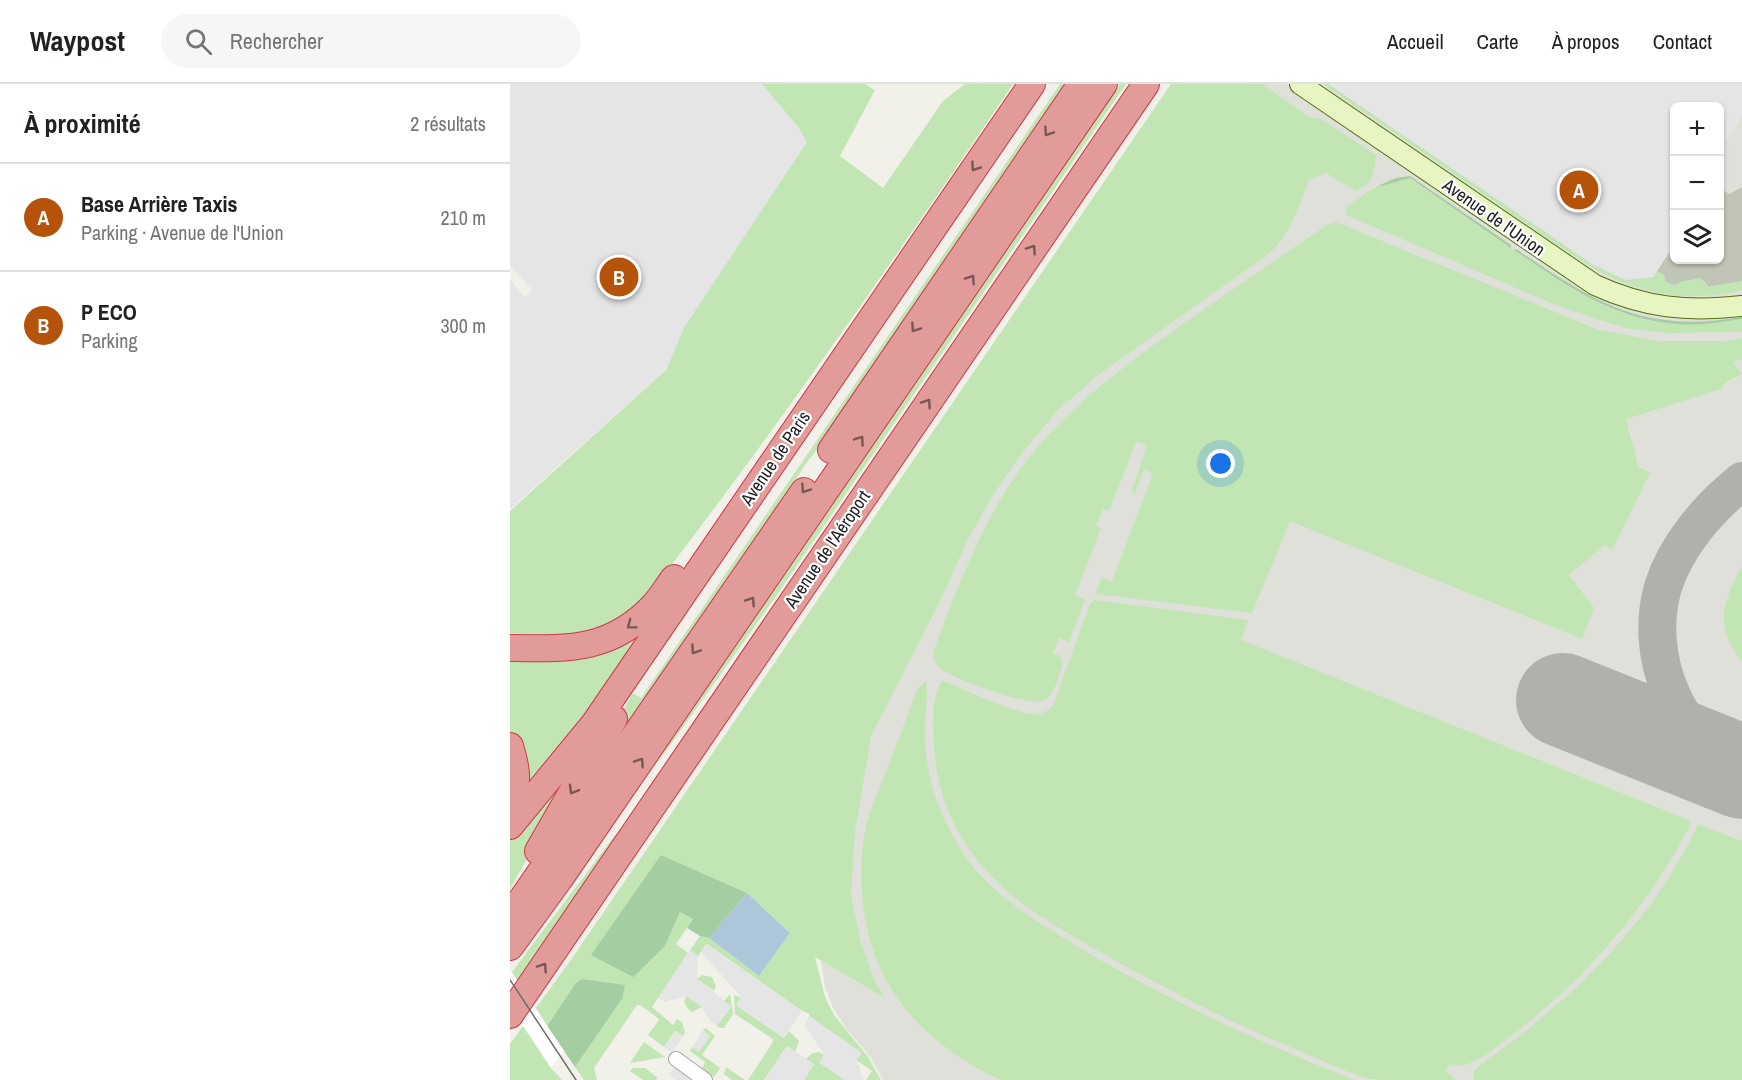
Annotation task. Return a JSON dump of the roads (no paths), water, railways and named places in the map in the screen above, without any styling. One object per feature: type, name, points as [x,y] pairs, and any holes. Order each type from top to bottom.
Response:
[{"type":"highway","name":"Avenue de Paris","points":[[510,826],[594,724],[1032,84]]},
{"type":"highway","points":[[510,916],[1081,84]]},
{"type":"highway","points":[[510,947],[561,878],[1104,84]]},
{"type":"highway","points":[[1126,112],[1125,99],[1132,84]]},
{"type":"highway","name":"Avenue de l'Aéroport","points":[[510,1015],[1146,84]]},
{"type":"highway","points":[[517,646],[570,648],[611,638],[628,628],[656,602],[719,519],[742,508]]},
{"type":"highway","points":[[510,898],[614,718],[733,540],[740,525],[742,508]]},
{"type":"highway","points":[[510,947],[523,941],[540,925],[699,713],[800,571],[822,556]]},
{"type":"highway","points":[[510,746],[516,764],[516,783],[510,802]]},
{"type":"street","name":"Avenue de l'Union","points":[[1300,84],[1595,285],[1613,293],[1672,308],[1705,309],[1742,306]]},
{"type":"street","name":"Avenue de l'Union","points":[[1705,309],[1742,300]]},
{"type":"street","points":[[676,1059],[705,1080]]},
{"type":"water","points":[[747,893],[790,933],[759,976],[709,938]]},
{"type":"tram line","points":[[510,980],[576,1080]]},
{"type":"place","name":"Base Arrière Taxis","points":[[1579,190]]},
{"type":"place","name":"P ECO","points":[[619,277]]}]
